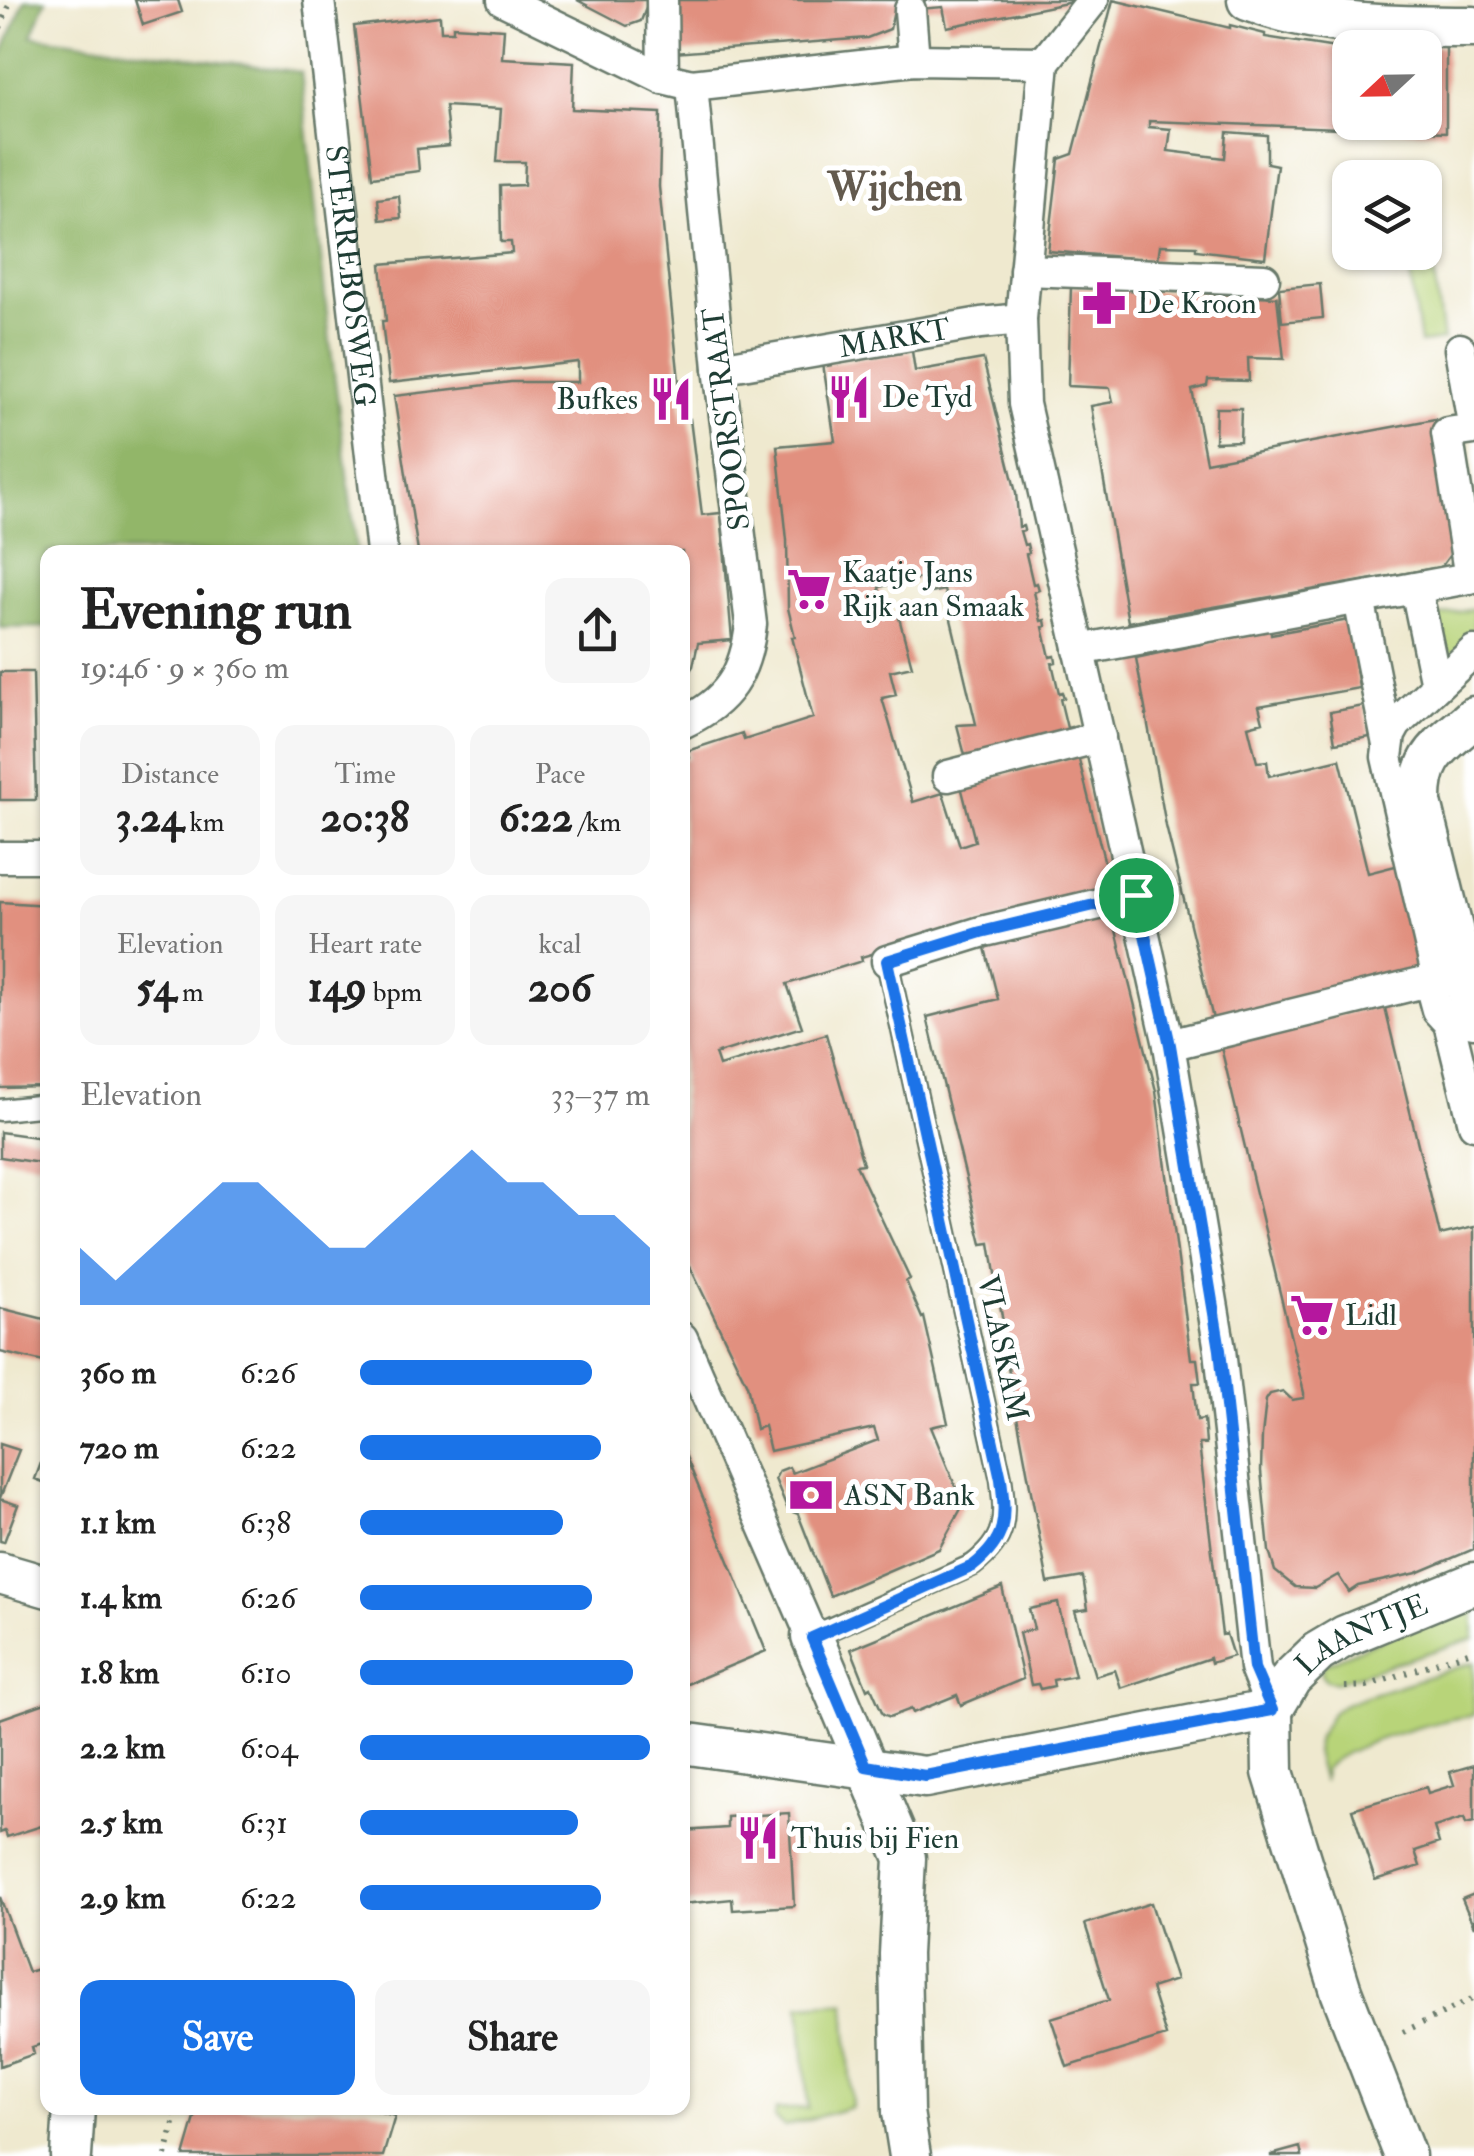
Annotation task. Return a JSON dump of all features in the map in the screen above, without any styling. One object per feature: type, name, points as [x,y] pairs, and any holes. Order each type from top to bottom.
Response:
[{"type":"street","name":"STERREBOSWEG","points":[[319,0],[381,545]]},
{"type":"street","points":[[503,0],[678,81],[914,60],[1044,62]]},
{"type":"street","name":"SPOORSTRAAT","points":[[662,0],[678,81],[751,624],[747,654],[732,688],[712,707],[690,719]]},
{"type":"street","points":[[1093,0],[1044,62],[1021,319],[1024,404],[1170,1045],[1220,1350],[1254,1668],[1282,1694]]},
{"type":"street","points":[[1248,0],[1268,8],[1340,22],[1377,12],[1474,26]]},
{"type":"street","points":[[910,10],[914,60]]},
{"type":"street","points":[[1025,270],[1264,279]]},
{"type":"street","name":"MARKT","points":[[718,368],[1021,319]]},
{"type":"street","points":[[1079,650],[1472,577],[1447,434],[1474,429],[1460,349]]},
{"type":"street","points":[[1416,588],[1436,685]]},
{"type":"street","points":[[1358,598],[1388,745],[1391,780],[1451,976],[1474,1017]]},
{"type":"street","points":[[1388,745],[1396,724],[1474,650]]},
{"type":"street","points":[[1451,976],[1421,783],[1428,760],[1474,716]]},
{"type":"street","points":[[948,776],[1100,738]]},
{"type":"street","points":[[0,857],[40,857]]},
{"type":"street","points":[[887,961],[981,932],[1136,895]]},
{"type":"street","points":[[1170,1045],[1451,976]]},
{"type":"street","points":[[1451,976],[1433,995],[1437,1010],[1449,1023],[1474,1124]]},
{"type":"street","points":[[690,1356],[906,1858],[900,1954],[903,2112],[910,2156]]},
{"type":"street","points":[[0,1573],[40,1585]]},
{"type":"street","name":"LAANTJE","points":[[1282,1694],[1318,1652],[1345,1636],[1474,1583]]},
{"type":"street","points":[[690,1744],[925,1776],[1282,1694]]},
{"type":"street","points":[[1282,1694],[1273,1772],[1341,1991],[1405,2156]]},
{"type":"street","points":[[71,2156],[74,2115]]},
{"type":"lane","name":"VLASKAM","points":[[812,1638],[973,1566],[991,1552],[1002,1533],[1005,1510],[887,961]]},
{"type":"lane","points":[[0,1110],[40,1106]]},
{"type":"path","points":[[0,28],[11,0]]},
{"type":"path","points":[[1282,1694],[1367,1686],[1474,1650]]},
{"type":"path","points":[[1364,2051],[1474,1998]]},
{"type":"path","points":[[166,2156],[176,2115]]},
{"type":"green space","points":[[25,0],[46,0],[32,36],[301,72],[356,545],[40,545],[40,627],[0,628],[0,59]]},
{"type":"green space","points":[[1409,270],[1433,270],[1443,340],[1420,343]]},
{"type":"green space","points":[[1474,609],[1474,642],[1456,659],[1439,642],[1434,617]]},
{"type":"green space","points":[[1474,1599],[1474,1638],[1336,1682],[1321,1674],[1323,1665]]},
{"type":"green space","points":[[1474,1662],[1474,1715],[1371,1742],[1334,1760],[1324,1770],[1323,1782],[1315,1752],[1318,1737],[1332,1713],[1342,1705]]},
{"type":"green space","points":[[845,2002],[852,2107],[785,2126],[774,2117],[776,2110],[808,2108],[800,2005]]},
{"type":"building","points":[[135,0],[178,0],[182,12],[143,25]]},
{"type":"building","points":[[577,0],[646,0],[646,8],[641,21],[627,26]]},
{"type":"building","points":[[670,0],[1072,2],[947,27],[943,7],[894,11],[890,29],[867,38],[674,53]]},
{"type":"building","points":[[1113,0],[1230,25],[1265,37],[1332,47],[1332,128],[1149,121],[1149,127],[1171,129],[1168,151],[1225,158],[1227,132],[1267,135],[1267,163],[1277,165],[1265,258],[1196,250],[1196,246],[1160,245],[1158,260],[1048,251],[1059,159],[1073,154]]},
{"type":"building","points":[[440,16],[441,31],[453,31],[453,26],[504,29],[502,58],[574,62],[572,109],[661,113],[659,187],[683,420],[690,419],[702,515],[721,513],[732,640],[698,643],[690,671],[690,545],[417,545],[394,396],[511,382],[578,382],[578,362],[389,383],[381,264],[512,253],[511,242],[501,242],[500,186],[524,185],[525,162],[497,162],[501,109],[445,106],[449,146],[417,149],[419,171],[372,177],[354,26]]},
{"type":"building","points":[[1442,46],[1446,46],[1446,132],[1442,132]]},
{"type":"building","points":[[399,196],[401,218],[380,220],[378,199]]},
{"type":"building","points":[[1320,284],[1323,318],[1282,322],[1279,288]]},
{"type":"building","points":[[1071,287],[1277,297],[1284,359],[1248,358],[1249,381],[1208,380],[1207,386],[1192,390],[1206,462],[1435,419],[1455,548],[1441,567],[1128,622],[1091,406],[1113,402],[1110,388],[1068,386]]},
{"type":"building","points":[[912,351],[915,371],[983,359],[1016,493],[1019,527],[1023,526],[1020,531],[1024,545],[1027,544],[1033,584],[1037,583],[1039,590],[1034,592],[1041,621],[1045,620],[1050,657],[1055,656],[1056,662],[1052,663],[1059,693],[1064,698],[1060,699],[1067,728],[1071,727],[1073,733],[966,759],[957,725],[976,724],[944,590],[930,593],[926,577],[879,587],[885,617],[898,614],[912,666],[890,671],[896,695],[882,698],[913,802],[943,793],[960,846],[975,841],[961,786],[1078,756],[1112,892],[913,942],[787,984],[802,1027],[715,1054],[719,1066],[826,1034],[863,1164],[856,1165],[924,1317],[948,1423],[931,1427],[963,1505],[939,1549],[830,1596],[798,1514],[788,1510],[775,1479],[779,1471],[789,1467],[792,1473],[878,1440],[874,1428],[770,1451],[764,1426],[756,1429],[747,1385],[690,1267],[690,750],[742,733],[744,740],[813,718],[788,608],[787,540],[777,446],[835,441],[823,364]]},
{"type":"building","points":[[1216,408],[1241,408],[1240,441],[1215,442]]},
{"type":"building","points":[[1349,620],[1359,688],[1259,706],[1263,722],[1248,726],[1257,762],[1267,761],[1269,776],[1340,759],[1368,873],[1399,865],[1425,971],[1214,1023],[1166,826],[1136,658],[1270,629],[1271,634]]},
{"type":"building","points":[[0,672],[33,672],[36,800],[0,800]]},
{"type":"building","points":[[1364,706],[1370,737],[1335,743],[1330,712]]},
{"type":"building","points":[[0,902],[40,904],[40,1087],[0,1088]]},
{"type":"building","points":[[1111,910],[1156,1091],[1191,1359],[1197,1359],[1200,1383],[1193,1383],[1197,1420],[1204,1419],[1206,1444],[1199,1444],[1222,1635],[1226,1634],[1233,1656],[1211,1663],[1210,1658],[1121,1688],[1115,1670],[1095,1676],[1075,1611],[1088,1609],[1083,1577],[1048,1583],[1001,1330],[1004,1329],[990,1243],[982,1244],[927,1017],[998,999],[983,940]]},
{"type":"building","points":[[1384,1004],[1440,1235],[1474,1227],[1474,1549],[1417,1573],[1358,1586],[1349,1592],[1338,1575],[1315,1588],[1295,1587],[1275,1571],[1269,1551],[1261,1471],[1262,1436],[1270,1394],[1283,1391],[1292,1400],[1304,1398],[1304,1393],[1220,1043]]},
{"type":"building","points":[[0,1132],[40,1138],[40,1163],[0,1157]]},
{"type":"building","points":[[0,1308],[40,1318],[40,1361],[0,1352]]},
{"type":"building","points":[[0,1444],[19,1450],[0,1498]]},
{"type":"building","points":[[690,1466],[766,1651],[690,1683]]},
{"type":"building","points":[[0,1499],[18,1505],[4,1542],[0,1541]]},
{"type":"building","points":[[1002,1587],[1023,1679],[961,1705],[957,1695],[913,1713],[911,1709],[890,1717],[883,1714],[871,1687],[867,1689],[851,1649]]},
{"type":"building","points":[[1058,1603],[1075,1676],[1053,1680],[1054,1686],[1040,1689],[1038,1684],[1031,1685],[1019,1633],[1034,1629],[1029,1609]]},
{"type":"building","points":[[40,1705],[40,1827],[7,1837],[5,1831],[0,1833],[0,1719]]},
{"type":"building","points":[[1474,1765],[1474,1822],[1466,1824],[1464,1818],[1434,1827],[1439,1843],[1415,1851],[1420,1866],[1375,1880],[1352,1809],[1426,1787],[1428,1793],[1454,1785],[1450,1772]]},
{"type":"building","points":[[789,1813],[794,1906],[733,1910],[732,1899],[690,1903],[690,1830],[727,1828],[727,1817]]},
{"type":"building","points":[[1474,1894],[1474,1927],[1462,1899]]},
{"type":"building","points":[[0,1897],[28,1972],[40,1968],[40,2044],[32,2047],[34,2054],[0,2066]]},
{"type":"building","points":[[1151,1903],[1176,1980],[1151,1988],[1166,2036],[1067,2067],[1051,2018],[1109,2000],[1085,1924]]},
{"type":"building","points":[[196,2115],[395,2116],[383,2156],[184,2156]]},
{"type":"building","points":[[1300,2147],[1302,2156],[1271,2156],[1271,2155]]},
{"type":"place","name":"De Kroon","points":[[1104,303]]},
{"type":"place","name":"De Tyd","points":[[849,397]]},
{"type":"place","name":"Bufkes","points":[[671,399]]},
{"type":"place","name":"Kaatje Jans Rijk aan Smaak","points":[[809,589]]},
{"type":"place","name":"Lidl","points":[[1312,1315]]},
{"type":"place","name":"ASN Bank","points":[[811,1495]]},
{"type":"place","name":"Thuis bij Fien","points":[[758,1838]]},
{"type":"district","name":"Wijchen","points":[[895,186]]},
{"type":"route","points":[[1136,895],[1170,1045],[1220,1350],[1254,1668],[1272,1710],[925,1776],[866,1766],[812,1638],[973,1566],[991,1552],[1002,1533],[1005,1510],[887,961],[981,932],[1136,895]]}]
